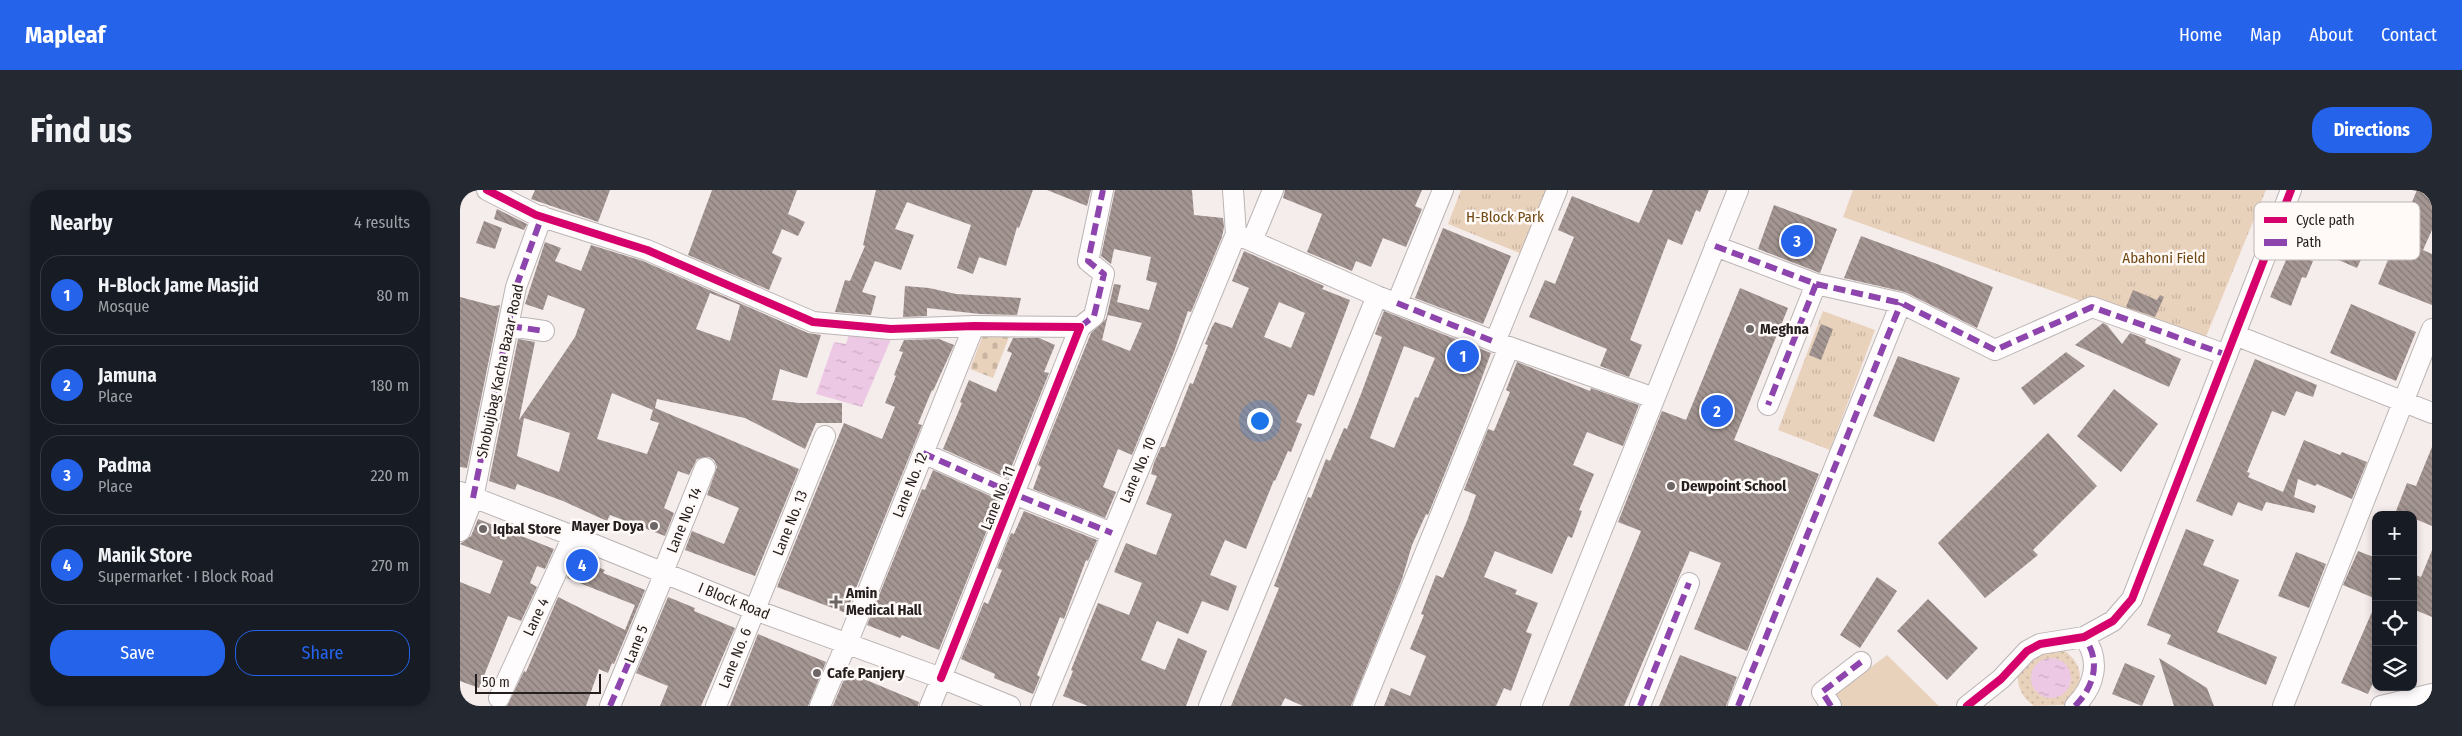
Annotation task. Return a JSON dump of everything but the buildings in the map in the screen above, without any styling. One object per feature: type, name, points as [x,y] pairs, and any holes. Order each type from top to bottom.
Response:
[{"type":"street","points":[[487,190],[542,216],[647,250],[813,322],[891,329],[974,326],[1080,327]]},
{"type":"street","name":"Lane No. 11","points":[[936,691],[1080,327],[1094,316],[1104,274],[1088,261],[1104,190]]},
{"type":"street","points":[[1233,190],[1244,238],[1397,304],[1654,398]]},
{"type":"street","name":"Lane No. 10","points":[[1040,706],[1112,533],[1244,238],[1273,190]]},
{"type":"street","points":[[1397,304],[1443,190]]},
{"type":"street","points":[[1364,706],[1502,344],[1557,190]]},
{"type":"street","points":[[1531,706],[1738,190]]},
{"type":"street","points":[[2286,202],[2291,190]]},
{"type":"street","name":"Shobujbag Kacha Bazar Road","points":[[460,531],[466,499],[510,326],[516,287],[542,216]]},
{"type":"street","points":[[1715,246],[1816,284],[1901,303],[1994,350],[2092,307],[2227,355]]},
{"type":"street","points":[[1967,706],[2001,679],[2027,651],[2040,644],[2084,637],[2113,621],[2132,599],[2264,260]]},
{"type":"street","points":[[1768,405],[1816,284]]},
{"type":"street","points":[[1209,706],[1377,296]]},
{"type":"street","points":[[1738,706],[1901,303]]},
{"type":"street","points":[[510,326],[544,331]]},
{"type":"street","name":"Lane No. 12","points":[[820,706],[974,326]]},
{"type":"street","points":[[2283,706],[2432,329]]},
{"type":"street","points":[[2235,334],[2432,413]]},
{"type":"street","name":"Lane No. 13","points":[[753,615],[825,436]]},
{"type":"street","points":[[923,453],[1014,494],[1112,533]]},
{"type":"street","name":"Lane No. 14","points":[[662,577],[705,468]]},
{"type":"street","name":"I Block Road","points":[[466,499],[753,615],[844,649],[936,691],[980,706]]},
{"type":"street","name":"Lane 4","points":[[499,698],[571,540]]},
{"type":"street","name":"Lane 5","points":[[610,706],[662,577]]},
{"type":"street","points":[[1640,706],[1689,583]]},
{"type":"street","name":"Lane No. 6","points":[[716,706],[753,615]]},
{"type":"street","points":[[2076,706],[2086,695],[2095,665],[2092,648],[2084,637]]},
{"type":"street","points":[[1831,706],[1822,692],[1861,662]]},
{"type":"street","name":"I Block Road","points":[[936,691],[1010,706]]},
{"type":"street","points":[[2381,706],[2432,694]]},
{"type":"green space","name":"H-Block Park","points":[[1461,190],[1547,190],[1522,254],[1448,224]]},
{"type":"green space","name":"Abahoni Field","points":[[1853,190],[2266,190],[2261,202],[2254,202],[2254,219],[2203,344],[1843,217]]},
{"type":"green space","points":[[1823,311],[1875,330],[1830,450],[1778,430]]},
{"type":"green space","points":[[984,332],[1011,332],[993,378],[970,369]]},
{"type":"green space","points":[[2058,647],[2074,659],[2078,666],[2080,674],[2077,690],[2064,705],[2034,706],[2024,697],[2019,686],[2018,674],[2022,661]]},
{"type":"green space","points":[[1887,655],[1939,706],[1841,706],[1834,695]]},
{"type":"water","points":[[849,335],[891,339],[862,407],[816,394],[834,342],[846,344]]},
{"type":"water","points":[[2047,658],[2055,658],[2062,661],[2068,667],[2071,678],[2068,689],[2062,695],[2055,698],[2047,698],[2040,695],[2034,689],[2031,682],[2031,674],[2034,667],[2040,661]]},
{"type":"marked path","points":[[1080,327],[1094,316],[1104,274],[1088,261],[1103,190]]},
{"type":"marked path","points":[[473,498],[516,287],[542,216]]},
{"type":"marked path","points":[[1715,246],[1816,284],[1768,405]]},
{"type":"marked path","points":[[1816,284],[1901,303],[1995,350],[2092,307],[2227,355]]},
{"type":"marked path","points":[[1397,303],[1495,342]]},
{"type":"marked path","points":[[1738,706],[1901,303]]},
{"type":"marked path","points":[[510,326],[544,331]]},
{"type":"marked path","points":[[923,453],[1014,494],[1112,533]]},
{"type":"marked path","points":[[1640,706],[1689,583]]},
{"type":"marked path","points":[[2075,706],[2087,690],[2093,673],[2093,655],[2084,637]]},
{"type":"marked path","points":[[610,706],[634,650]]},
{"type":"marked path","points":[[1831,706],[1822,692],[1861,662]]},
{"type":"cycle path","points":[[487,190],[536,215],[647,250],[813,322],[891,329],[974,326],[1080,327],[941,678]]},
{"type":"cycle path","points":[[2286,202],[2291,190]]},
{"type":"cycle path","points":[[1967,706],[2001,679],[2027,651],[2040,644],[2084,637],[2113,621],[2132,599],[2264,260]]},
{"type":"place","name":"Padma","points":[[1797,241]]},
{"type":"place","name":"Meghna","points":[[1750,329]]},
{"type":"place","name":"H-Block Jame Masjid","points":[[1463,356]]},
{"type":"place","name":"Jamuna","points":[[1717,411]]},
{"type":"place","name":"Dewpoint School","points":[[1671,486]]},
{"type":"place","name":"Mayer Doya","points":[[654,526]]},
{"type":"place","name":"Iqbal Store","points":[[483,529]]},
{"type":"place","name":"Manik Store","points":[[582,565]]},
{"type":"place","name":"Amin Medical Hall","points":[[836,602]]},
{"type":"place","name":"Cafe Panjery","points":[[817,673]]}]
